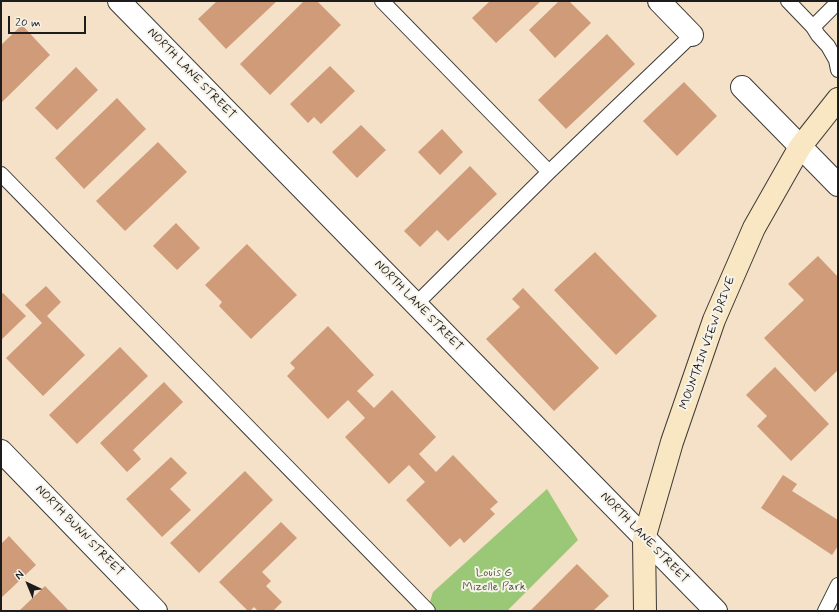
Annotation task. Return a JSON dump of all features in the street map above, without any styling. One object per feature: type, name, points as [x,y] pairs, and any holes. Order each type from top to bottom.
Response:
[{"type":"street","name":"NORTH LANE STREET","points":[[119,1],[716,611]]},
{"type":"street","points":[[660,1],[692,35]]},
{"type":"street","points":[[742,87],[838,185]]},
{"type":"street","name":"MOUNTAIN VIEW DRIVE","points":[[645,611],[644,539],[672,442],[714,320],[754,228],[800,147],[838,97]]},
{"type":"street","name":"NORTH BUNN STREET","points":[[1,451],[156,611]]},
{"type":"lane","points":[[382,1],[549,172]]},
{"type":"lane","points":[[788,1],[813,27],[828,46],[836,60],[838,70]]},
{"type":"lane","points":[[813,27],[838,2]]},
{"type":"lane","points":[[416,304],[549,172],[692,35]]},
{"type":"lane","points":[[1,174],[428,611]]},
{"type":"lane","points":[[825,611],[838,585]]},
{"type":"green space","name":"Louis G Mizelle Park","points":[[547,489],[578,540],[507,611],[427,611],[433,592]]},
{"type":"building","points":[[217,1],[277,1],[226,49],[198,19]]},
{"type":"building","points":[[304,1],[317,1],[341,25],[270,95],[240,64]]},
{"type":"building","points":[[490,1],[541,1],[496,43],[472,18]]},
{"type":"building","points":[[559,1],[569,1],[591,23],[555,58],[529,30]]},
{"type":"building","points":[[22,25],[50,55],[1,103],[1,45]]},
{"type":"building","points":[[607,34],[635,64],[566,129],[538,100]]},
{"type":"building","points":[[330,66],[355,91],[321,124],[314,117],[308,123],[290,104]]},
{"type":"building","points":[[76,67],[98,90],[57,130],[35,108]]},
{"type":"building","points":[[684,82],[717,116],[677,156],[643,121]]},
{"type":"building","points":[[117,98],[146,129],[84,189],[55,158]]},
{"type":"building","points":[[361,125],[386,150],[357,178],[332,152]]},
{"type":"building","points":[[442,129],[463,152],[440,175],[418,152]]},
{"type":"building","points":[[158,142],[187,172],[125,231],[96,201]]},
{"type":"building","points":[[470,166],[497,194],[448,241],[437,230],[420,247],[404,231]]},
{"type":"building","points":[[176,223],[200,248],[177,270],[153,246]]},
{"type":"building","points":[[247,244],[297,295],[251,339],[219,306],[222,302],[205,285]]},
{"type":"building","points":[[595,252],[657,316],[616,355],[554,290]]},
{"type":"building","points":[[818,256],[838,277],[838,370],[815,392],[764,338],[804,300],[788,284]]},
{"type":"building","points":[[46,286],[61,302],[47,316],[85,355],[43,396],[6,358],[42,323],[25,305]]},
{"type":"building","points":[[523,288],[599,368],[554,411],[486,339],[520,307],[512,299]]},
{"type":"building","points":[[3,293],[26,316],[1,340],[1,294]]},
{"type":"building","points":[[328,326],[374,375],[357,391],[374,408],[392,390],[436,437],[419,454],[436,472],[453,455],[498,502],[490,509],[495,514],[464,543],[460,538],[450,547],[406,500],[425,482],[409,465],[389,484],[345,437],[365,418],[348,400],[328,419],[287,376],[295,368],[290,363]]},
{"type":"building","points":[[120,347],[148,376],[77,444],[49,415]]},
{"type":"building","points":[[775,367],[829,424],[791,461],[757,426],[767,416],[746,395]]},
{"type":"building","points":[[164,382],[183,402],[133,450],[141,459],[127,472],[100,443]]},
{"type":"building","points":[[171,457],[187,473],[170,489],[191,510],[162,537],[126,499]]},
{"type":"building","points":[[245,471],[273,500],[199,573],[170,543]]},
{"type":"building","points":[[783,475],[797,484],[792,491],[838,520],[838,546],[832,555],[761,508]]},
{"type":"building","points":[[281,522],[297,538],[262,572],[271,581],[266,586],[282,602],[273,611],[258,611],[254,607],[248,611],[219,582]]},
{"type":"building","points":[[9,536],[36,565],[1,598],[1,544]]},
{"type":"building","points":[[577,564],[609,596],[593,611],[530,611]]},
{"type":"building","points":[[45,586],[69,611],[19,611]]}]
